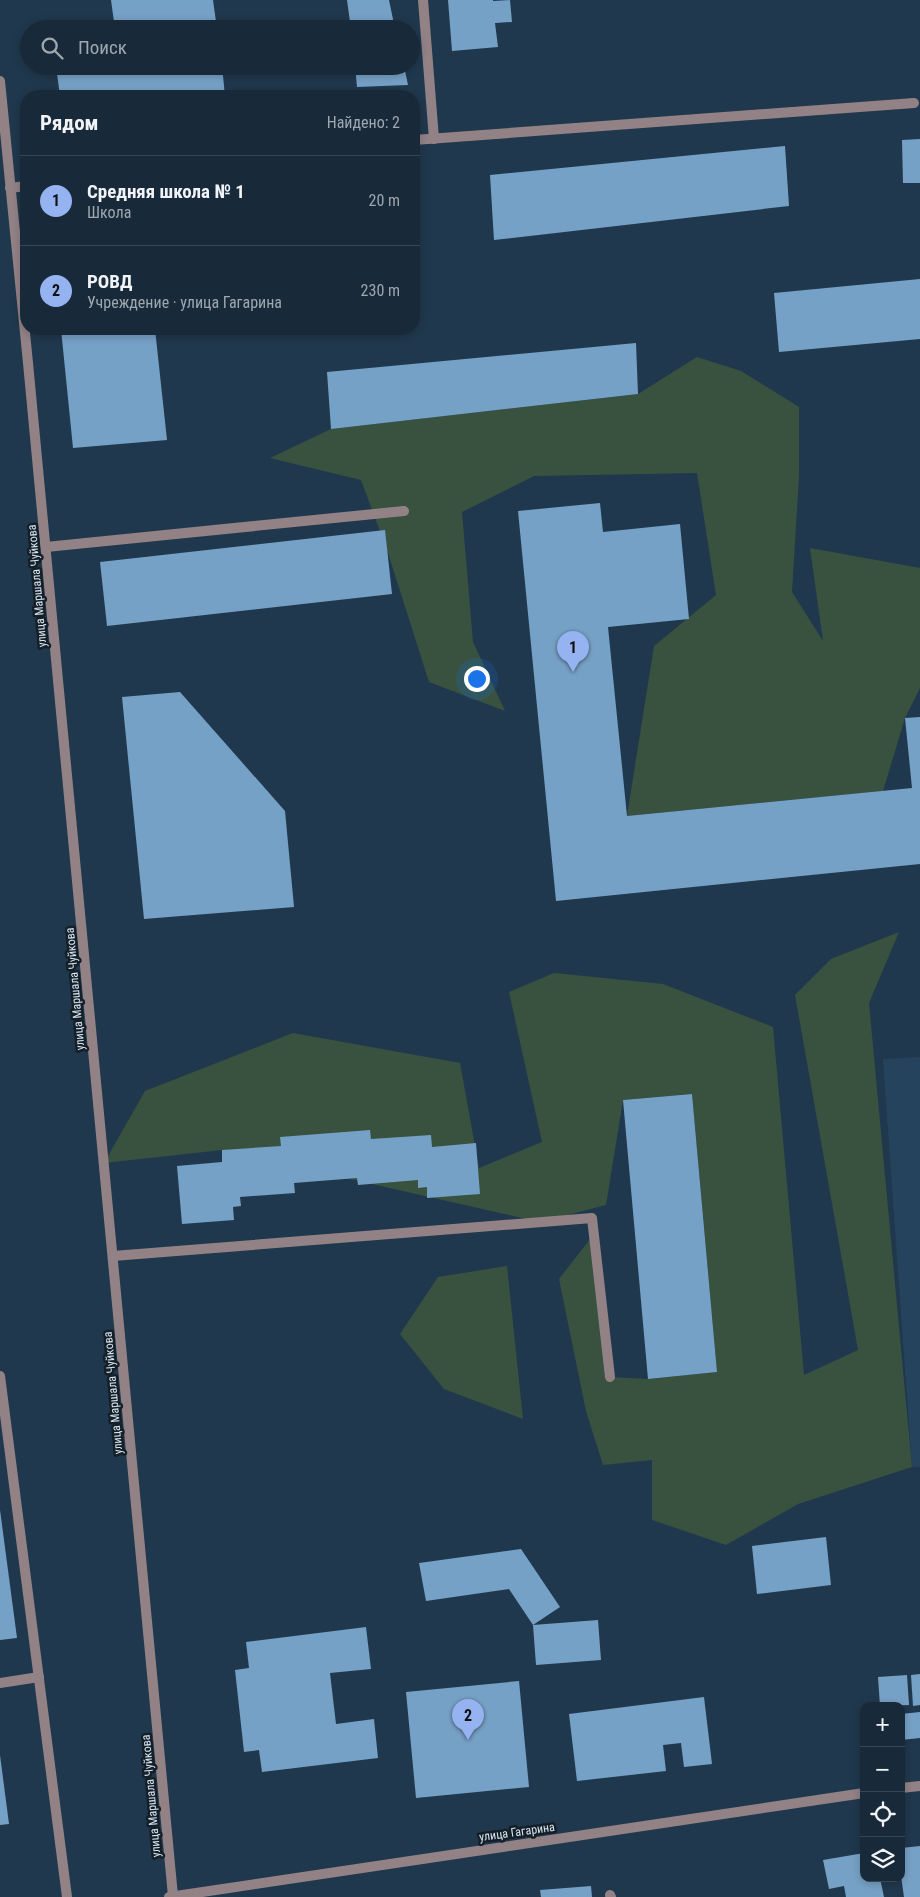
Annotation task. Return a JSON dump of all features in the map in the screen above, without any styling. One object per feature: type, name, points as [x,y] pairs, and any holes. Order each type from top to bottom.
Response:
[{"type":"street","points":[[423,0],[434,139]]},
{"type":"street","name":"улица Маршала Чуйкова","points":[[0,81],[4,160],[10,188],[20,288]]},
{"type":"street","points":[[420,140],[914,102]]},
{"type":"street","points":[[10,188],[20,187]]},
{"type":"street","name":"улица Маршала Чуйкова","points":[[25,335],[113,1256],[171,1897]]},
{"type":"street","points":[[46,547],[404,511]]},
{"type":"street","points":[[113,1256],[592,1218],[610,1377]]},
{"type":"street","points":[[0,1376],[67,1897]]},
{"type":"street","points":[[0,1683],[39,1678]]},
{"type":"street","points":[[905,1788],[920,1786]]},
{"type":"street","name":"улица Гагарина","points":[[171,1897],[860,1794]]},
{"type":"shaded area","points":[[920,1057],[920,1467],[912,1467],[883,1059]]},
{"type":"green space","points":[[697,357],[741,371],[799,407],[799,476],[792,592],[823,641],[810,548],[920,568],[920,688],[905,718],[883,791],[627,816],[654,646],[716,595],[697,473],[534,476],[462,512],[473,642],[505,711],[429,682],[387,550],[361,480],[270,458],[331,429],[638,394]]},
{"type":"green space","points":[[899,932],[869,1003],[912,1467],[798,1504],[726,1545],[652,1520],[652,1460],[603,1465],[586,1411],[559,1279],[594,1234],[610,1377],[648,1379],[717,1372],[692,1094],[623,1100],[606,1205],[540,1222],[222,1150],[104,1163],[145,1091],[293,1033],[460,1063],[479,1168],[542,1142],[509,992],[554,973],[663,984],[773,1027],[804,1375],[858,1350],[795,995],[831,959]]},
{"type":"green space","points":[[507,1266],[523,1419],[444,1389],[400,1334],[438,1277]]},
{"type":"building","points":[[111,0],[213,0],[216,20],[114,20]]},
{"type":"building","points":[[347,0],[389,0],[393,20],[350,20]]},
{"type":"building","points":[[448,0],[510,0],[512,22],[495,23],[498,47],[452,51]]},
{"type":"building","points":[[57,75],[223,75],[224,90],[59,90]]},
{"type":"building","points":[[356,75],[406,75],[408,85],[357,87]]},
{"type":"building","points":[[920,139],[920,183],[903,183],[902,140]]},
{"type":"building","points":[[785,146],[789,206],[494,240],[490,175]]},
{"type":"building","points":[[920,279],[920,339],[779,352],[774,293]]},
{"type":"building","points":[[62,335],[156,335],[167,440],[73,448]]},
{"type":"building","points":[[636,343],[638,394],[331,429],[327,372]]},
{"type":"building","points":[[600,503],[603,532],[680,524],[689,619],[608,627],[627,816],[912,788],[905,718],[920,717],[920,864],[556,901],[518,511]]},
{"type":"building","points":[[385,530],[392,594],[107,626],[100,562]]},
{"type":"building","points":[[180,692],[285,811],[294,907],[144,919],[122,697]]},
{"type":"building","points":[[692,1094],[717,1372],[648,1379],[623,1100]]},
{"type":"building","points":[[370,1130],[371,1139],[431,1135],[432,1147],[476,1143],[480,1194],[427,1198],[427,1187],[418,1188],[418,1180],[358,1185],[357,1178],[294,1183],[295,1193],[240,1197],[241,1206],[233,1207],[234,1220],[182,1224],[177,1166],[222,1162],[222,1150],[281,1146],[280,1137]]},
{"type":"building","points":[[0,1510],[17,1638],[0,1640]]},
{"type":"building","points":[[826,1537],[831,1585],[757,1594],[752,1546]]},
{"type":"building","points":[[521,1549],[560,1607],[533,1625],[509,1589],[426,1601],[419,1563]]},
{"type":"building","points":[[598,1620],[601,1660],[536,1665],[533,1625]]},
{"type":"building","points":[[366,1627],[371,1669],[330,1673],[336,1724],[374,1719],[378,1758],[262,1772],[259,1750],[244,1752],[235,1670],[249,1668],[246,1642]]},
{"type":"building","points":[[920,1674],[920,1705],[913,1706],[911,1675]]},
{"type":"building","points":[[907,1675],[909,1705],[905,1705],[905,1702],[880,1702],[878,1677]]},
{"type":"building","points":[[519,1681],[529,1787],[416,1798],[406,1692]]},
{"type":"building","points":[[704,1697],[712,1764],[684,1767],[681,1743],[663,1745],[666,1771],[577,1781],[569,1714]]},
{"type":"building","points":[[920,1712],[920,1738],[905,1740],[905,1714]]},
{"type":"building","points":[[0,1755],[9,1824],[0,1825]]},
{"type":"building","points":[[920,1846],[920,1897],[904,1897],[902,1882],[905,1882],[905,1848]]},
{"type":"building","points":[[860,1854],[860,1882],[881,1882],[884,1897],[846,1897],[844,1886],[829,1889],[823,1860]]},
{"type":"building","points":[[591,1886],[592,1897],[541,1897],[540,1890]]},
{"type":"place","name":"Средняя школа № 1","points":[[573,672]]},
{"type":"place","name":"РОВД","points":[[468,1740]]}]
